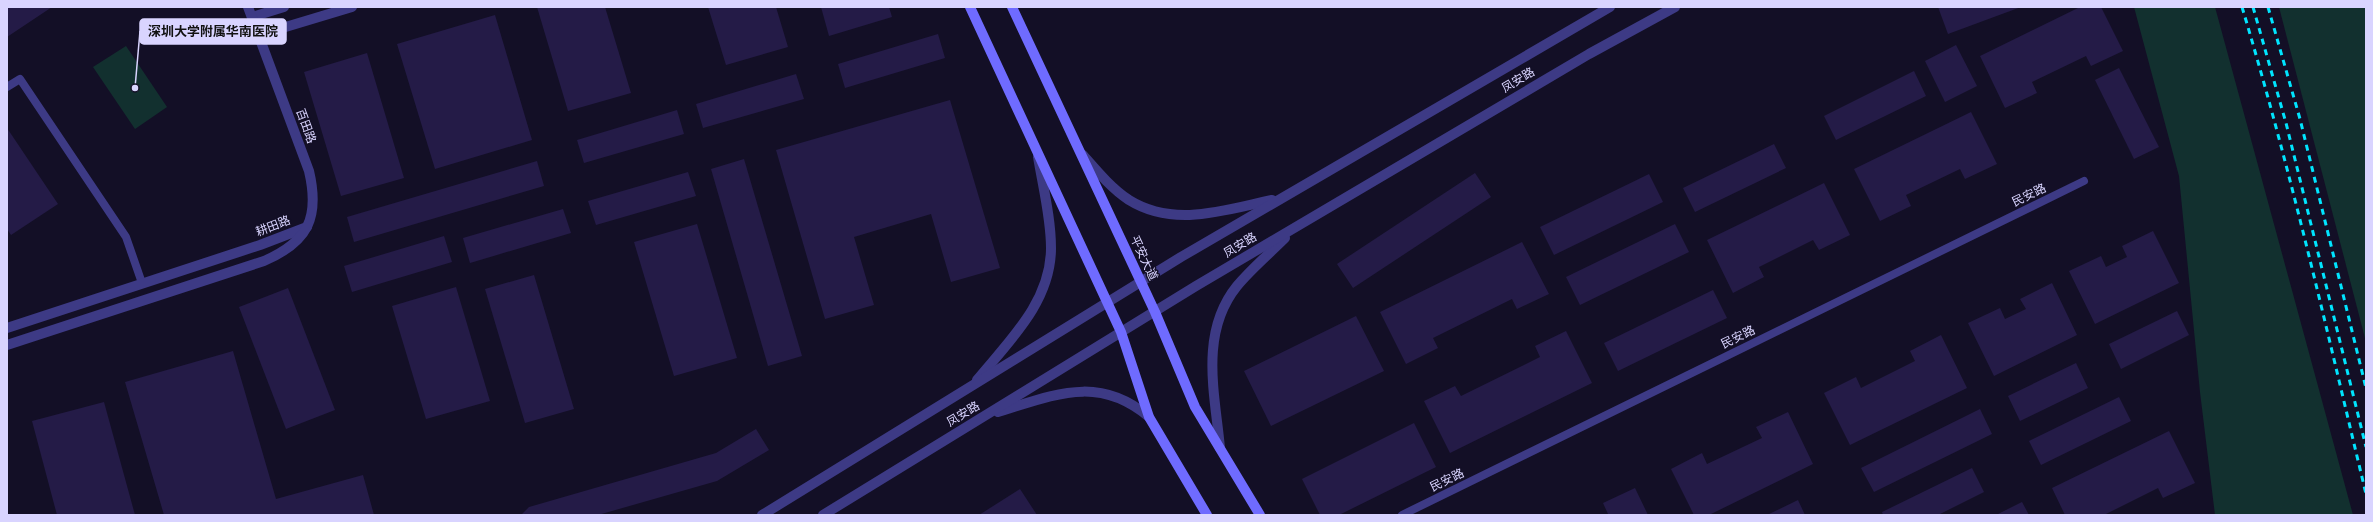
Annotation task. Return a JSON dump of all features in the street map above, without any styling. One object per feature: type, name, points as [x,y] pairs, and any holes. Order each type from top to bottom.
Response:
[{"type":"main road","points":[[970,7],[1121,332],[1149,417],[1207,515]]},
{"type":"main road","name":"平安大道","points":[[1012,7],[1155,312],[1196,407],[1260,515]]},
{"type":"street","points":[[255,11],[284,7]]},
{"type":"street","points":[[259,35],[352,7]]},
{"type":"street","name":"凤安路","points":[[762,515],[1141,282],[1610,7]]},
{"type":"street","name":"凤安路","points":[[823,515],[1297,226],[1589,54],[1675,7]]},
{"type":"street","name":"百田路","points":[[255,11],[259,35],[309,171],[314,192],[313,212],[307,227]]},
{"type":"street","points":[[1080,152],[1107,181],[1129,200],[1142,207],[1164,214],[1201,215],[1282,198]]},
{"type":"street","points":[[972,386],[1033,310],[1045,281],[1049,265],[1050,232],[1038,153]]},
{"type":"street","points":[[1220,448],[1212,359],[1212,344],[1220,315],[1237,286],[1297,226]]},
{"type":"street","name":"耕田路","points":[[7,328],[260,245],[307,227]]},
{"type":"street","name":"耕田路","points":[[7,345],[264,261],[283,253],[297,241],[307,227]]},
{"type":"street","points":[[983,417],[1055,394],[1084,390],[1106,393],[1126,401],[1149,417]]},
{"type":"lane","points":[[7,87],[20,79],[126,237],[142,283]]},
{"type":"lane","name":"民安路","points":[[1402,515],[2084,181]]},
{"type":"green space","points":[[2134,7],[2215,7],[2353,515],[2215,515],[2200,392],[2179,176]]},
{"type":"green space","points":[[2279,7],[2366,7],[2366,342]]},
{"type":"green space","points":[[126,46],[167,107],[135,129],[93,67]]},
{"type":"building","points":[[7,7],[52,7],[7,37]]},
{"type":"building","points":[[537,7],[605,7],[631,93],[568,111]]},
{"type":"building","points":[[708,7],[776,7],[788,47],[726,65]]},
{"type":"building","points":[[821,7],[889,7],[892,17],[829,36]]},
{"type":"building","points":[[1938,7],[2021,7],[1948,34]]},
{"type":"building","points":[[2080,7],[2101,7],[2123,51],[2091,66],[2086,56],[2032,82],[2037,93],[2005,108],[1980,56]]},
{"type":"building","points":[[495,15],[532,140],[435,169],[397,44]]},
{"type":"building","points":[[938,34],[945,58],[845,88],[838,64]]},
{"type":"building","points":[[1956,45],[1977,86],[1945,102],[1925,61]]},
{"type":"building","points":[[367,53],[404,178],[341,196],[304,72]]},
{"type":"building","points":[[2119,68],[2159,147],[2134,159],[2095,80]]},
{"type":"building","points":[[1914,71],[1926,96],[1836,140],[1824,116]]},
{"type":"building","points":[[796,74],[804,99],[703,128],[696,104]]},
{"type":"building","points":[[950,100],[1000,268],[951,282],[931,214],[854,237],[874,305],[825,319],[776,150]]},
{"type":"building","points":[[677,110],[684,134],[584,163],[577,140]]},
{"type":"building","points":[[1971,112],[1997,164],[1965,179],[1960,169],[1906,195],[1911,206],[1880,221],[1854,169]]},
{"type":"building","points":[[7,128],[58,204],[11,235],[7,229]]},
{"type":"building","points":[[1774,144],[1786,168],[1695,212],[1683,188]]},
{"type":"building","points":[[744,159],[802,356],[768,366],[711,169]]},
{"type":"building","points":[[537,161],[544,186],[354,242],[347,217]]},
{"type":"building","points":[[688,172],[696,196],[596,225],[588,201]]},
{"type":"building","points":[[1475,173],[1491,197],[1353,288],[1337,264]]},
{"type":"building","points":[[1649,174],[1663,202],[1554,255],[1540,227]]},
{"type":"building","points":[[1824,183],[1850,235],[1819,250],[1813,240],[1759,267],[1764,277],[1733,293],[1707,240]]},
{"type":"building","points":[[563,209],[571,233],[470,263],[463,238]]},
{"type":"building","points":[[697,224],[737,358],[674,376],[634,242]]},
{"type":"building","points":[[1675,224],[1689,252],[1580,305],[1566,277]]},
{"type":"building","points":[[2153,231],[2179,283],[2095,324],[2069,271],[2101,256],[2106,267],[2127,257],[2122,246]]},
{"type":"building","points":[[444,236],[452,262],[352,292],[344,266]]},
{"type":"building","points":[[1522,242],[1549,294],[1517,309],[1512,299],[1433,338],[1438,348],[1406,364],[1380,312]]},
{"type":"building","points":[[534,275],[574,409],[525,423],[485,289]]},
{"type":"building","points":[[2052,283],[2077,335],[1994,376],[1968,323],[2000,308],[2005,319],[2026,309],[2020,299]]},
{"type":"building","points":[[456,287],[490,401],[426,419],[392,306]]},
{"type":"building","points":[[288,288],[335,410],[286,429],[239,307]]},
{"type":"building","points":[[1713,290],[1727,318],[1618,371],[1604,343]]},
{"type":"building","points":[[2177,311],[2189,335],[2121,369],[2109,344]]},
{"type":"building","points":[[1356,316],[1384,371],[1271,426],[1244,371]]},
{"type":"building","points":[[1566,331],[1592,383],[1450,453],[1424,401],[1455,386],[1461,396],[1540,357],[1535,346]]},
{"type":"building","points":[[1941,335],[1967,388],[1850,445],[1824,393],[1856,377],[1861,388],[1915,361],[1910,351]]},
{"type":"building","points":[[233,351],[276,499],[363,475],[374,515],[164,515],[125,382]]},
{"type":"building","points":[[2076,363],[2088,388],[2020,421],[2008,396]]},
{"type":"building","points":[[2119,397],[2131,421],[2041,465],[2029,441]]},
{"type":"building","points":[[104,402],[135,515],[57,515],[32,421]]},
{"type":"building","points":[[1980,409],[1992,434],[1874,492],[1861,468]]},
{"type":"building","points":[[1788,412],[1813,464],[1709,515],[1694,515],[1671,469],[1702,453],[1707,464],[1762,438],[1756,427]]},
{"type":"building","points":[[1414,423],[1436,467],[1339,515],[1320,515],[1302,479]]},
{"type":"building","points":[[756,429],[769,450],[717,481],[598,515],[521,515],[529,507],[716,453]]},
{"type":"building","points":[[2169,431],[2195,483],[2163,498],[2158,488],[2104,515],[2065,515],[2052,488]]},
{"type":"building","points":[[1972,468],[1984,492],[1938,515],[1883,515],[1882,512]]},
{"type":"building","points":[[1635,488],[1648,515],[1606,515],[1608,514],[1603,503]]},
{"type":"building","points":[[1020,489],[1037,515],[979,515]]},
{"type":"building","points":[[1798,500],[1805,515],[1767,515]]},
{"type":"building","points":[[2022,502],[2029,515],[1996,515]]},
{"type":"railway","points":[[2242,7],[2260,67],[2292,188],[2366,494]]},
{"type":"railway","points":[[2253,7],[2286,123],[2366,447]]},
{"type":"railway","points":[[2268,7],[2300,119],[2366,388]]},
{"type":"place","name":"深圳大学附属华南医院","points":[[135,88]]}]
